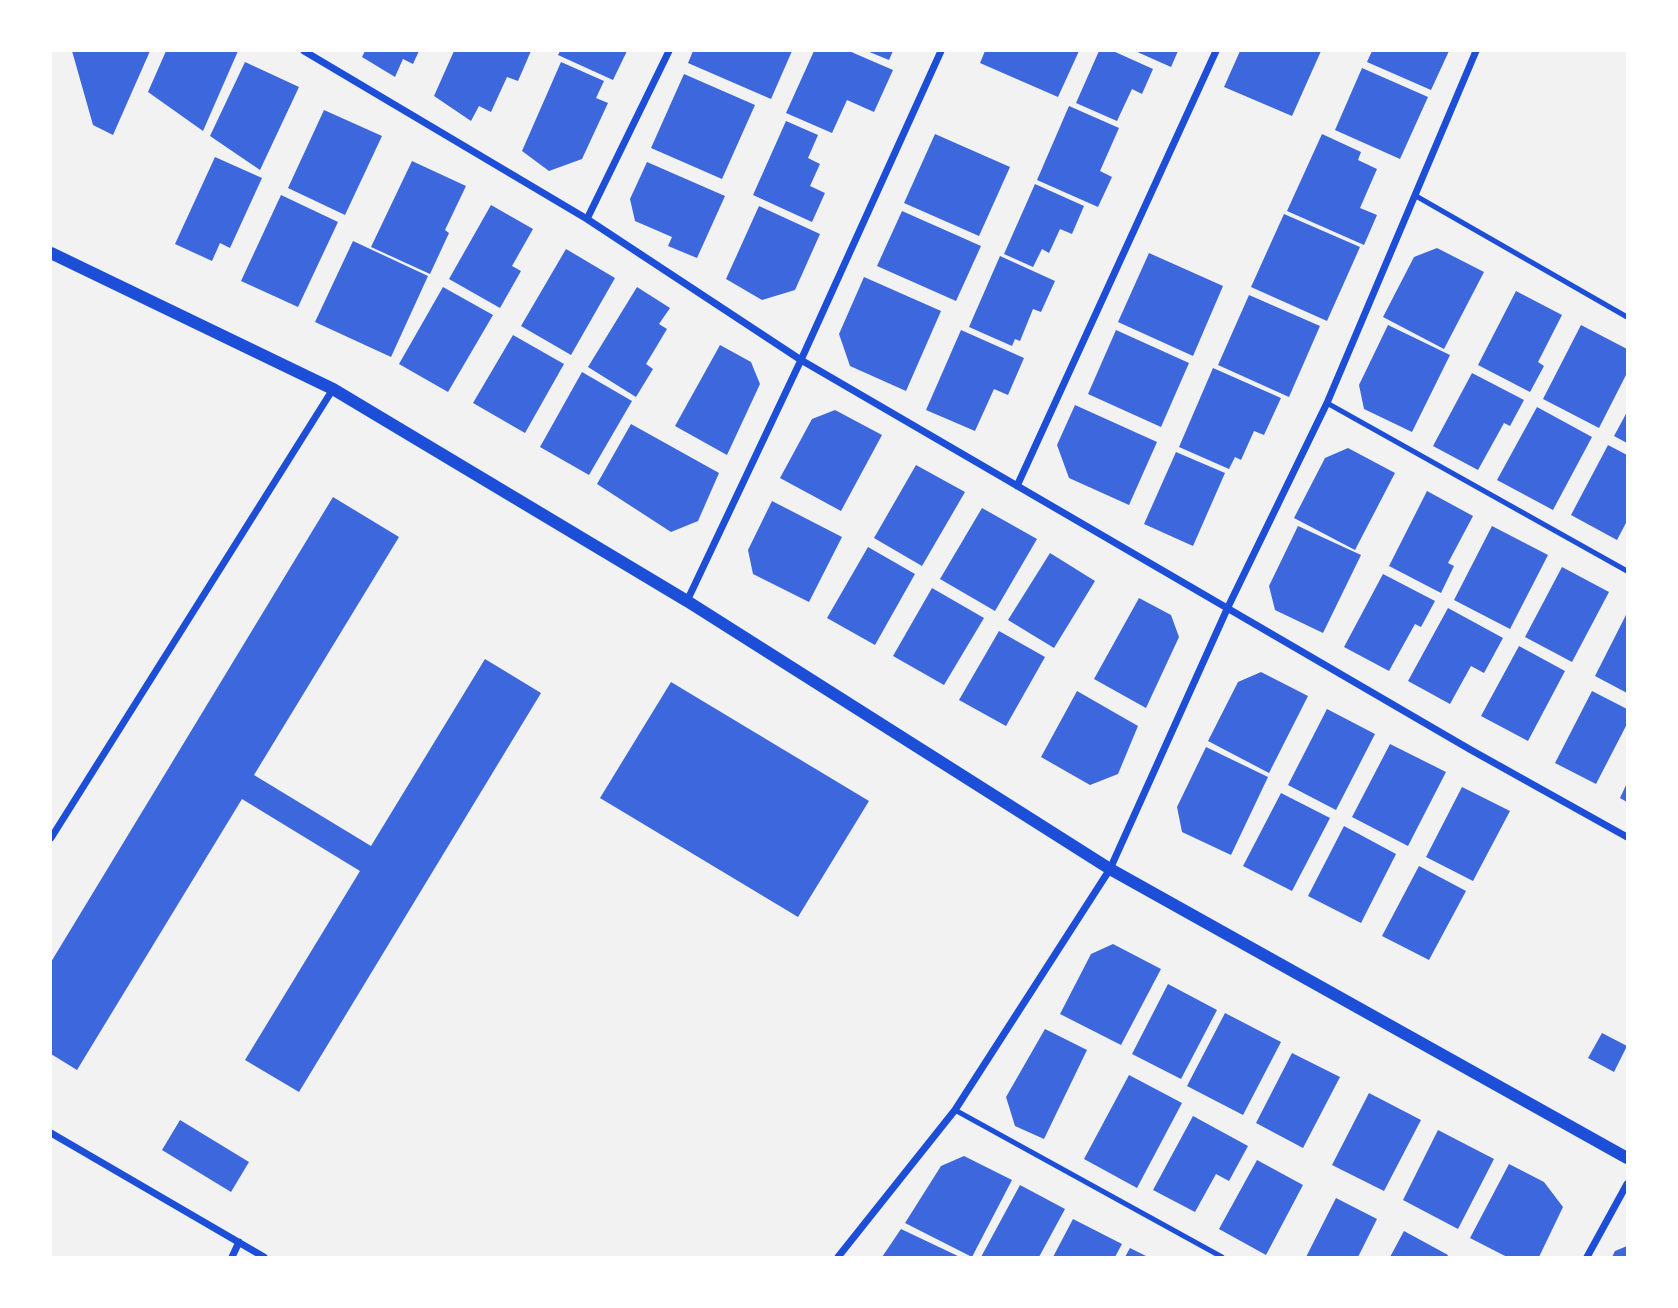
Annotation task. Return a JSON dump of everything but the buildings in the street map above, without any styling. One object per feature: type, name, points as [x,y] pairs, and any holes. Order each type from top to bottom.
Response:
[{"type":"street","points":[[304,51],[587,219],[801,360],[1471,750],[1627,837]]},
{"type":"street","points":[[587,219],[669,51]]},
{"type":"street","points":[[687,601],[801,360],[941,51]]},
{"type":"street","points":[[1017,485],[1216,51]]},
{"type":"street","points":[[838,1257],[955,1110],[1110,869],[1228,607],[1327,403],[1476,51]]},
{"type":"street","points":[[51,253],[333,389],[687,601],[1110,869],[1627,1158]]},
{"type":"street","points":[[51,838],[333,389]]},
{"type":"street","points":[[51,1133],[264,1257]]},
{"type":"street","points":[[1587,1257],[1627,1184]]},
{"type":"street","points":[[232,1257],[239,1242]]},
{"type":"lane","points":[[1416,196],[1627,317]]},
{"type":"lane","points":[[1327,403],[1627,571]]},
{"type":"lane","points":[[955,1110],[1221,1257]]}]
